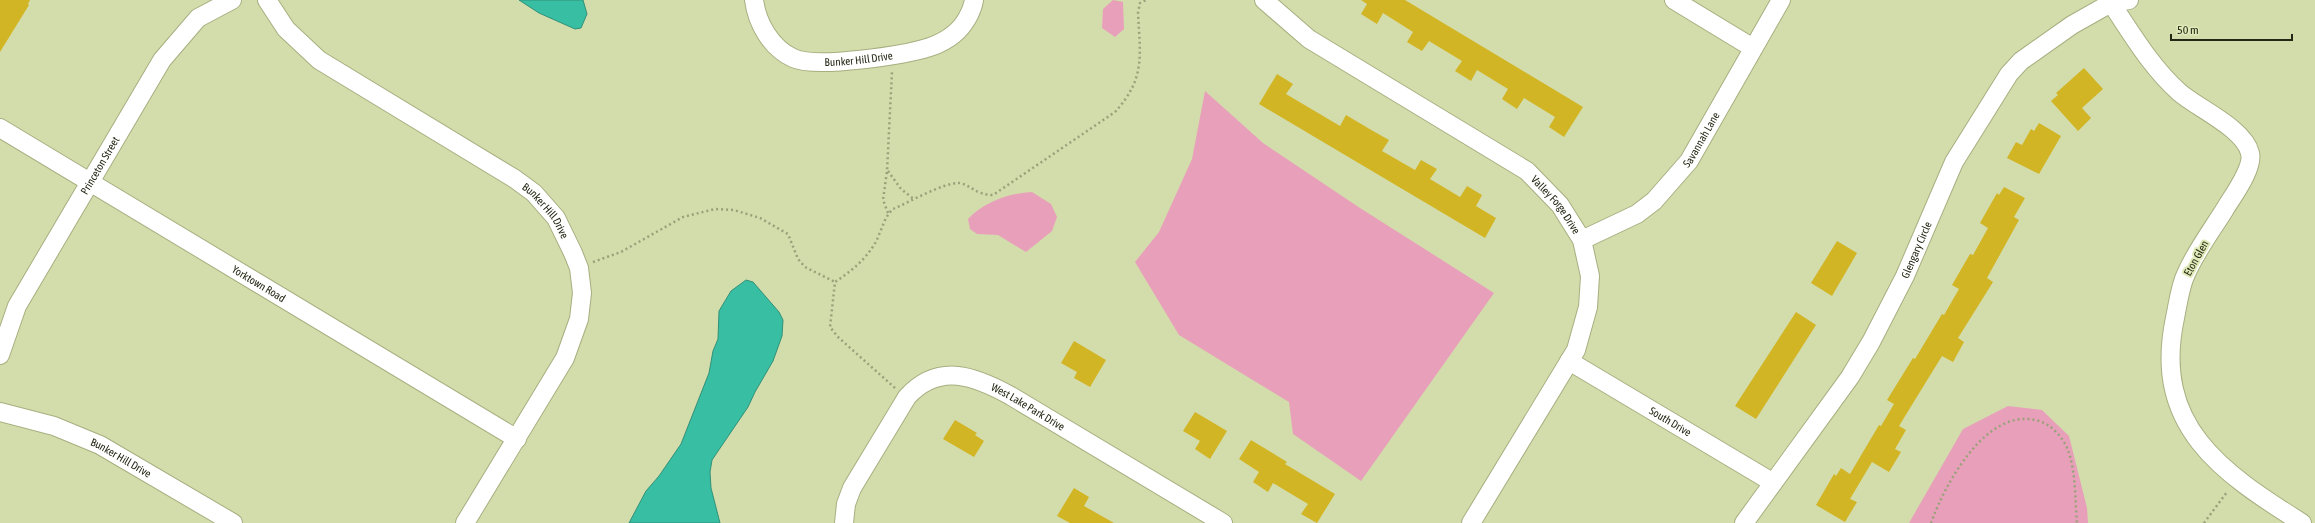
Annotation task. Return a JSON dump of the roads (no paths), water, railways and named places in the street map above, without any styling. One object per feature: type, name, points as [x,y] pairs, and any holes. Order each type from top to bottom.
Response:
[{"type":"street","name":"Princeton Street","points":[[0,355],[17,306],[162,60],[198,18],[232,0]]},
{"type":"street","name":"Bunker Hill Drive","points":[[267,0],[286,29],[319,60],[515,179],[534,193],[556,218],[579,268],[582,293],[579,319],[565,358],[465,523]]},
{"type":"street","name":"Bunker Hill Drive","points":[[754,0],[755,12],[771,42],[793,58],[807,62],[831,62],[893,54],[931,46],[955,33],[964,23],[974,0]]},
{"type":"street","name":"Valley Forge Drive","points":[[1264,0],[1310,39],[1527,171],[1560,205],[1582,240],[1590,276],[1588,307],[1582,333],[1569,361],[1471,523]]},
{"type":"street","points":[[1674,0],[1753,48]]},
{"type":"street","name":"Savannah Lane","points":[[1582,240],[1637,214],[1654,201],[1689,161],[1781,0]]},
{"type":"street","name":"Glengary Circle","points":[[1744,523],[1772,482],[1842,388],[1871,342],[1905,276],[1954,162],[2009,74],[2021,61],[2072,25],[2111,2],[2130,0]]},
{"type":"street","name":"Eton Glen","points":[[2111,2],[2158,70],[2179,92],[2242,139],[2250,152],[2251,158],[2244,178],[2185,275],[2172,335],[2170,375],[2182,416],[2209,454],[2236,480],[2302,523]]},
{"type":"street","name":"Yorktown Road","points":[[0,128],[516,439]]},
{"type":"street","name":"South Drive","points":[[1569,361],[1772,482]]},
{"type":"street","name":"West Lake Park Drive","points":[[844,523],[846,504],[860,475],[907,398],[920,386],[944,376],[958,375],[980,380],[1011,396],[1222,523]]},
{"type":"street","name":"Bunker Hill Drive","points":[[0,412],[54,426],[100,445],[233,523]]},
{"type":"water","points":[[519,0],[583,0],[587,14],[581,28],[575,29],[539,13]]},
{"type":"water","points":[[746,280],[753,282],[779,312],[783,320],[782,336],[773,361],[748,407],[712,460],[710,472],[711,488],[720,523],[629,523],[646,491],[659,476],[681,444],[709,373],[713,351],[718,339],[719,311],[731,291]]}]
